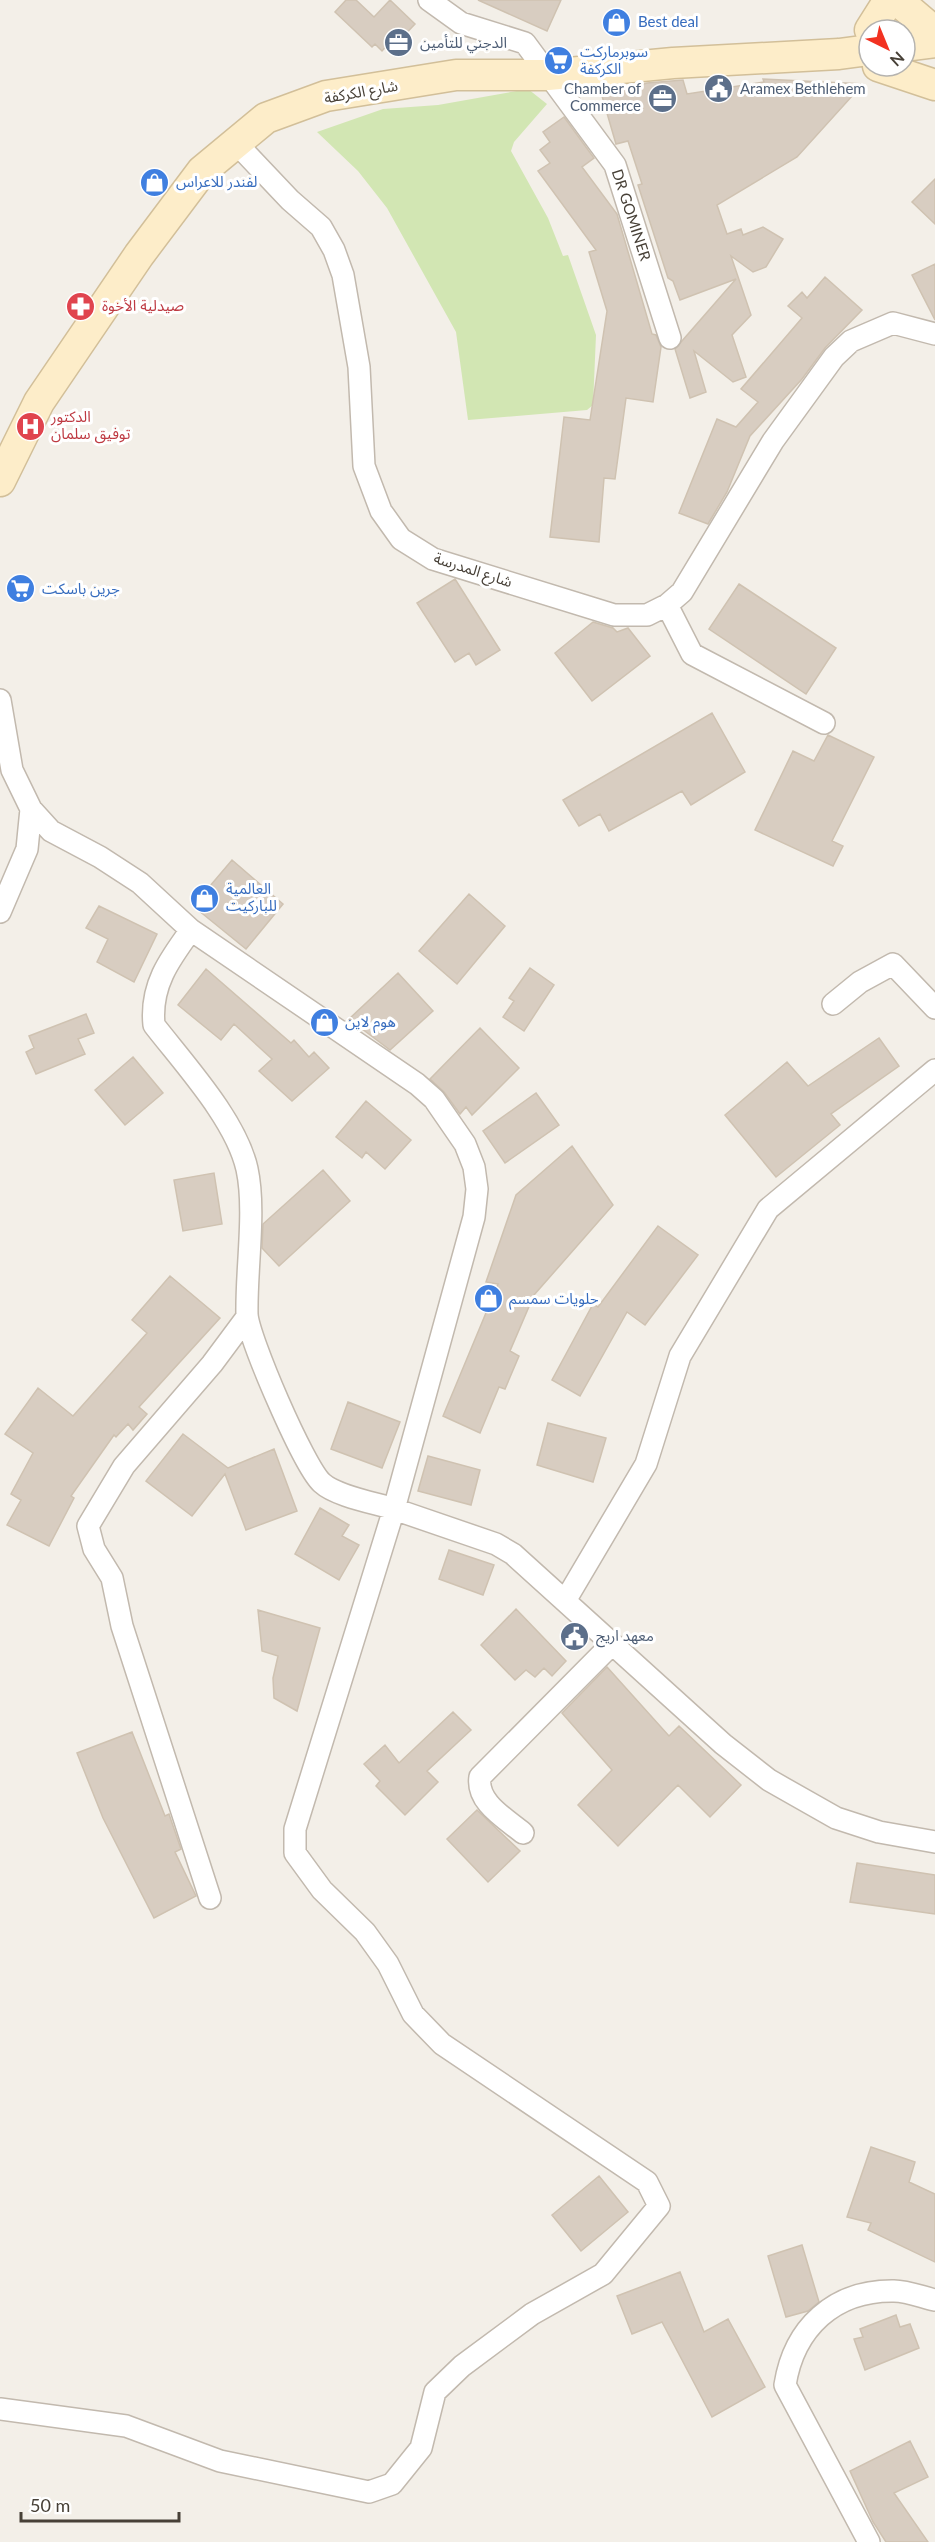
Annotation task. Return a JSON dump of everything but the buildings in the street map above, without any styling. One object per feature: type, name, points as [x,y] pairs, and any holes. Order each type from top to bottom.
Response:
[{"type":"street","name":"DR GOMINER","points":[[429,0],[461,23],[525,43],[615,165],[670,338]]},
{"type":"street","points":[[878,18],[889,0]]},
{"type":"street","points":[[897,0],[935,32]]},
{"type":"street","points":[[839,54],[857,40]]},
{"type":"street","points":[[917,44],[935,42]]},
{"type":"street","name":"شارع الكركفة","points":[[0,481],[7,446],[139,255],[202,171],[266,118],[326,96],[456,75],[548,75],[673,63],[857,52]]},
{"type":"street","points":[[839,54],[857,59]]},
{"type":"street","name":"شارع المدرسة","points":[[236,143],[290,200],[321,227],[334,250],[343,275],[359,367],[364,466],[381,511],[401,539],[433,559],[614,615],[647,615],[667,605],[682,592],[773,441],[820,375],[851,342],[893,323],[935,334]]},
{"type":"street","points":[[667,605],[692,654],[824,723]]},
{"type":"street","points":[[0,700],[12,770],[31,809],[51,831],[100,857],[140,883],[191,930],[417,1084],[449,1117],[465,1144],[474,1167],[477,1190],[474,1217],[394,1509],[295,1829],[295,1853],[322,1890],[365,1932],[388,1964],[413,2014],[442,2044],[646,2182],[659,2206],[603,2274],[532,2314],[462,2366],[435,2392],[421,2448],[392,2484],[369,2492],[329,2486],[220,2461],[126,2426],[0,2409]]},
{"type":"street","points":[[0,912],[27,849],[31,809]]},
{"type":"street","points":[[191,930],[173,954],[156,986],[152,1007],[154,1025],[228,1122],[240,1145],[247,1170],[249,1196],[247,1317],[289,1426],[318,1478],[332,1489],[505,1549],[723,1744],[769,1780],[836,1818],[879,1832],[935,1842]]},
{"type":"street","points":[[833,1004],[860,982],[893,964],[935,1008]]},
{"type":"street","points":[[565,1601],[646,1464],[680,1356],[768,1209],[935,1070]]},
{"type":"street","points":[[210,1898],[122,1626],[112,1578],[94,1549],[88,1526],[124,1466],[204,1373],[247,1317]]},
{"type":"street","points":[[523,1833],[484,1800],[478,1788],[480,1777],[612,1644]]},
{"type":"street","points":[[869,2542],[785,2385],[789,2359],[803,2334],[828,2310],[850,2297],[894,2291],[935,2300]]},
{"type":"green space","points":[[528,89],[547,104],[514,142],[511,151],[548,218],[563,256],[568,255],[596,335],[593,405],[587,410],[468,420],[456,332],[387,208],[358,171],[317,132],[383,109],[438,105]]},
{"type":"place","name":"Best deal","points":[[617,22]]},
{"type":"place","name":"الدجني للتأمين","points":[[399,43]]},
{"type":"place","name":"سوبرماركت الكركفة","points":[[559,61]]},
{"type":"place","name":"Aramex Bethlehem","points":[[719,89]]},
{"type":"place","name":"Chamber of Commerce","points":[[662,98]]},
{"type":"place","name":"لفندر للاعراس","points":[[155,182]]},
{"type":"place","name":"صيدلية الأخوة","points":[[81,306]]},
{"type":"place","name":"الدكتور توفيق سلمان","points":[[30,426]]},
{"type":"place","name":"جرين باسكت","points":[[21,589]]},
{"type":"place","name":"العالمية للباركيت","points":[[205,898]]},
{"type":"place","name":"هوم لاين","points":[[324,1022]]},
{"type":"place","name":"حلويات سمسم","points":[[488,1299]]},
{"type":"place","name":"معهد اريج","points":[[575,1636]]}]
